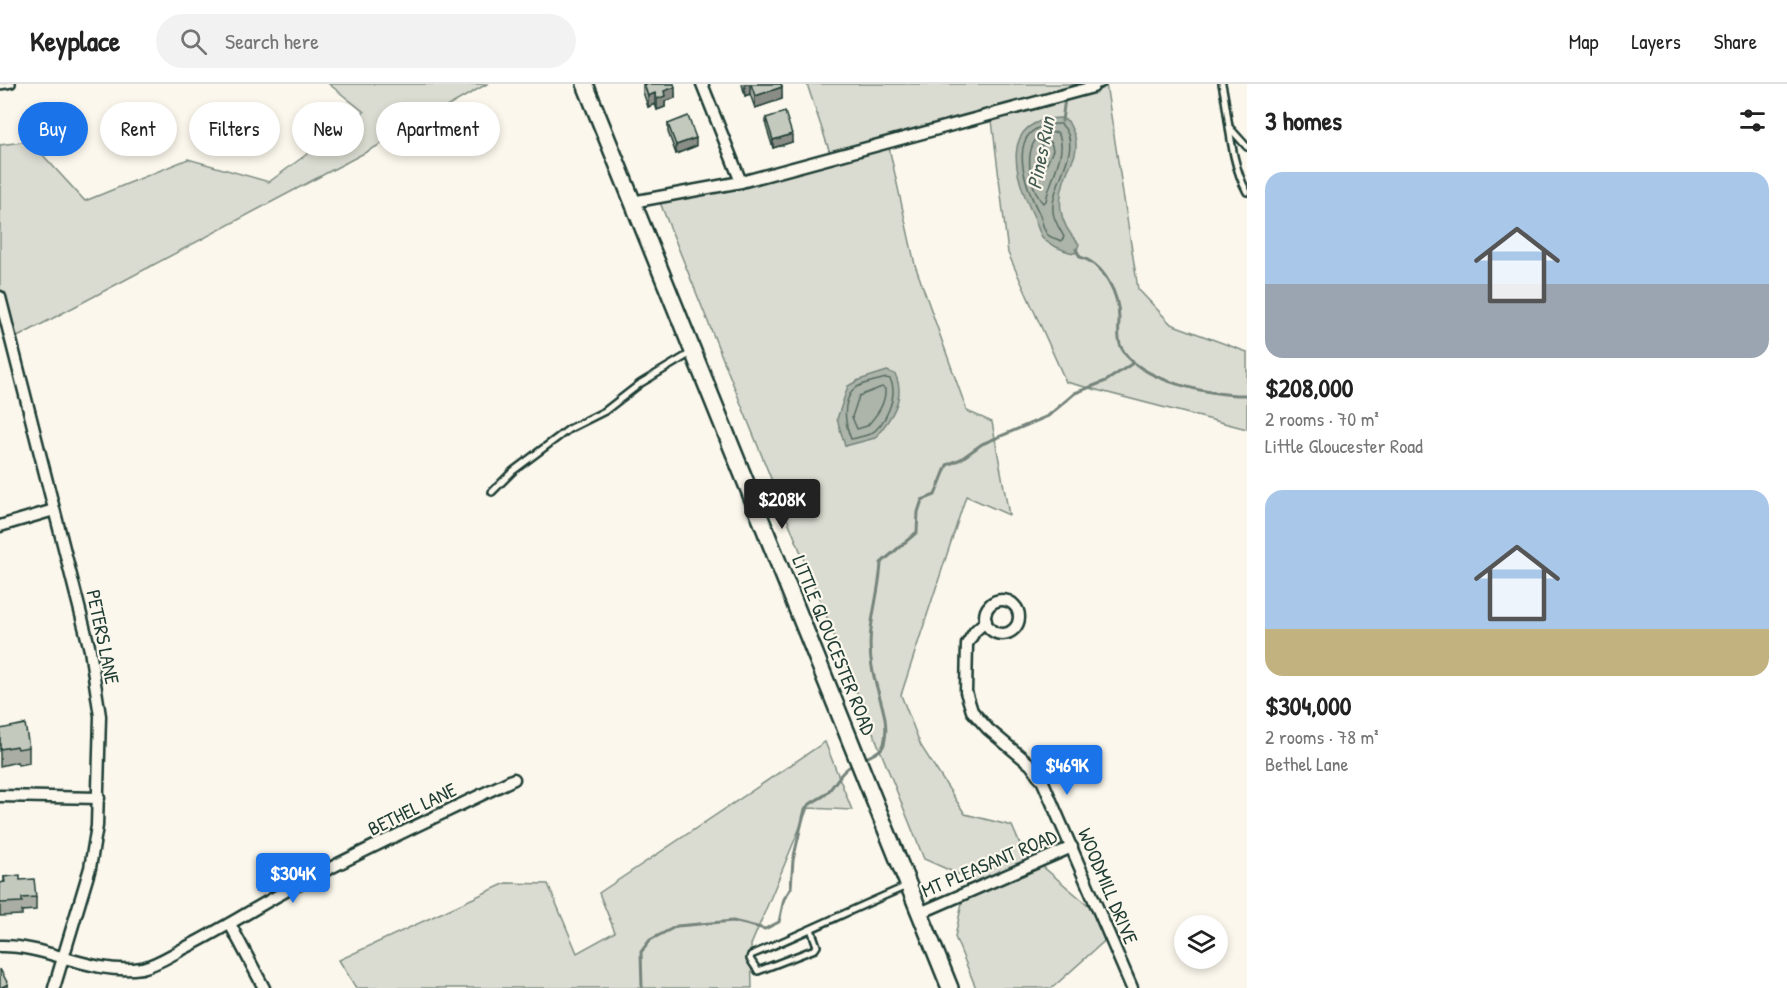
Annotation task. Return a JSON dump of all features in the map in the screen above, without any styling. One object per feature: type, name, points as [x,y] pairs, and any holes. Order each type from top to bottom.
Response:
[{"type":"street","name":"LITTLE GLOUCESTER ROAD","points":[[585,84],[950,988]]},
{"type":"street","points":[[702,84],[741,182]]},
{"type":"street","points":[[632,202],[741,182],[1098,85]]},
{"type":"street","name":"PETERS LANE","points":[[0,297],[90,650],[100,716],[99,798],[90,868],[54,988]]},
{"type":"street","points":[[0,526],[54,510]]},
{"type":"street","name":"WOODMILL DRIVE","points":[[986,621],[975,631],[968,644],[966,692],[972,711],[988,729],[1031,765],[1052,798],[1132,988]]},
{"type":"street","name":"BETHEL LANE","points":[[0,946],[39,949],[63,960],[115,968],[145,967],[231,924],[301,883],[514,779]]},
{"type":"street","points":[[0,796],[99,798]]},
{"type":"street","name":"MT PLEASANT ROAD","points":[[920,913],[1072,847]]},
{"type":"street","points":[[231,924],[264,988]]},
{"type":"lane","points":[[0,86],[12,84]]},
{"type":"lane","points":[[1222,84],[1239,174],[1247,192]]},
{"type":"lane","points":[[1229,127],[1247,147]]},
{"type":"lane","points":[[492,492],[513,471],[568,429],[605,411],[641,383],[692,352]]},
{"type":"lane","points":[[811,929],[817,946],[815,949],[758,971],[750,959],[751,955],[909,885]]},
{"type":"shaded area","points":[[329,84],[487,84],[455,102],[376,102],[376,147],[364,153],[364,102],[352,102]]},
{"type":"shaded area","points":[[807,84],[1106,84],[1138,289],[1171,324],[1247,352],[1247,429],[1066,382],[1008,253],[991,112],[888,143],[915,265],[967,411],[992,422],[1009,515],[966,496],[901,695],[921,746],[965,814],[1012,826],[1022,849],[1101,916],[1111,935],[1052,988],[976,988],[955,937],[967,878],[924,859],[659,200],[831,156]]},
{"type":"shaded area","points":[[18,143],[18,156],[44,156],[85,201],[188,159],[269,182],[304,156],[359,156],[8,342],[0,305],[0,145]]},
{"type":"shaded area","points":[[825,742],[852,810],[808,808],[751,945],[752,988],[356,988],[339,960],[506,883],[548,884],[577,953],[615,932],[599,893]]},
{"type":"water","points":[[1060,118],[1068,121],[1076,140],[1075,154],[1064,181],[1060,200],[1066,227],[1079,244],[1076,253],[1053,245],[1041,236],[1017,169],[1016,154],[1019,140],[1027,129],[1040,121]]},
{"type":"water","points":[[887,371],[895,374],[899,392],[891,416],[875,438],[845,446],[837,419],[848,386]]},
{"type":"building","points":[[644,84],[674,84],[675,87],[664,91],[665,96],[657,99],[655,93],[648,96]]},
{"type":"building","points":[[751,84],[781,84],[782,87],[755,96]]},
{"type":"building","points":[[785,112],[792,134],[773,140],[766,118]]},
{"type":"building","points":[[688,116],[696,138],[676,145],[668,124]]},
{"type":"building","points":[[25,724],[29,747],[18,749],[17,746],[0,749],[0,729]]},
{"type":"building","points":[[20,875],[20,880],[34,879],[36,897],[22,898],[22,902],[0,903],[0,883],[5,882],[4,877]]},
{"type":"building","points":[[0,969],[8,984],[0,988]]},
{"type":"waterway","name":"Pines Run","points":[[1062,121],[1065,98]]},
{"type":"waterway","name":"Pines Run","points":[[1076,249],[1080,257],[1089,261],[1103,273],[1113,290],[1118,309],[1120,344],[1130,359],[1143,369],[1177,384],[1215,393],[1247,395]]},
{"type":"waterway","points":[[862,760],[881,749],[886,734],[870,653],[871,627],[881,563],[917,532],[918,512],[922,500],[935,495],[947,465],[961,459],[982,444],[1048,416],[1075,393],[1106,381],[1133,363]]},
{"type":"waterway","points":[[642,988],[641,952],[650,940],[677,926],[733,921],[765,929],[779,922],[784,899],[791,888],[793,860],[805,809],[826,794],[842,774],[854,764]]}]
